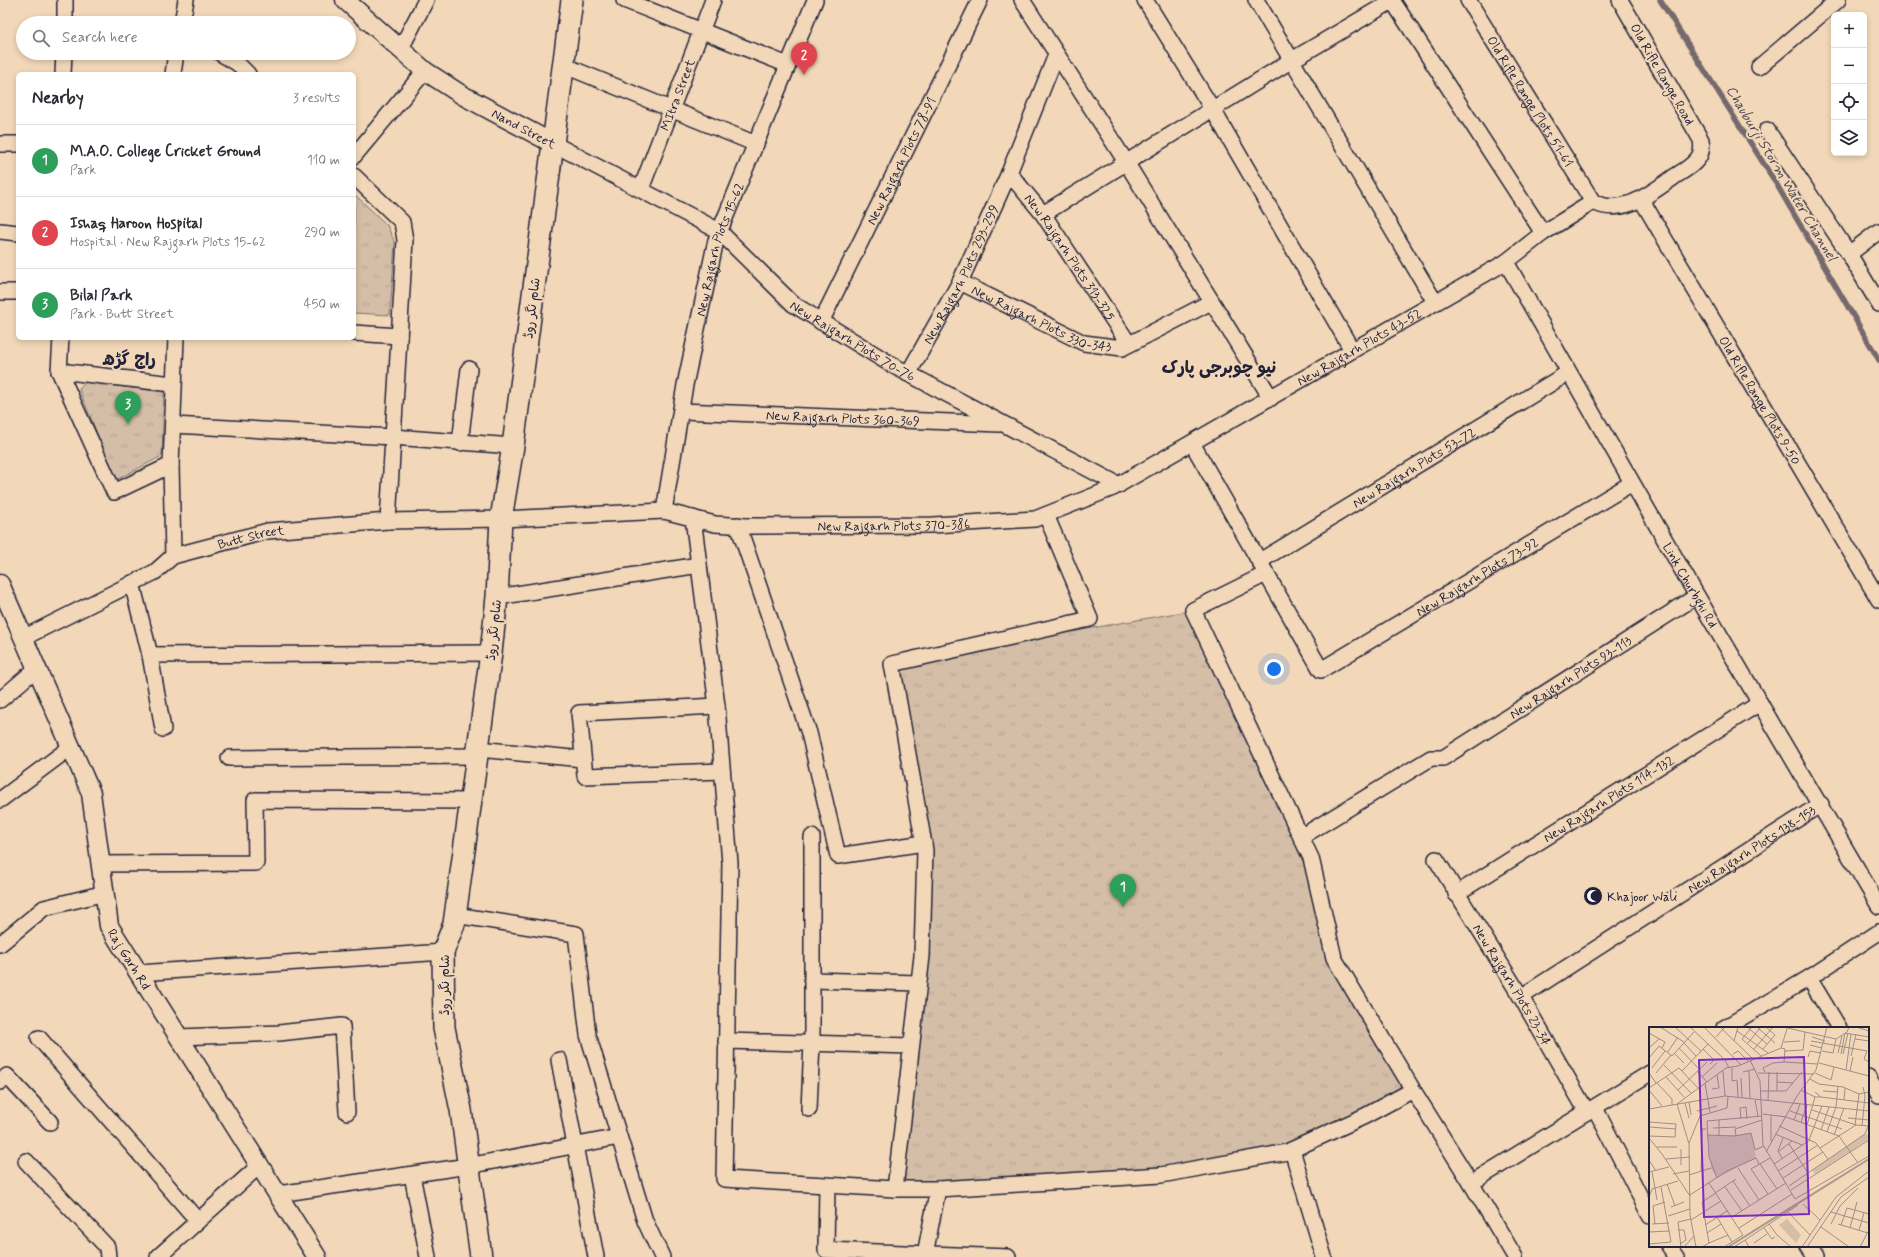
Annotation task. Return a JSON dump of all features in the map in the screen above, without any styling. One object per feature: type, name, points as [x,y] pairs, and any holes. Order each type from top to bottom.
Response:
[{"type":"main road","name":"شام نگر روڈ","points":[[481,1257],[461,1110],[444,1028],[442,952],[454,924],[492,653],[497,597],[501,519],[513,446],[572,0]]},
{"type":"street","points":[[64,16],[65,0]]},
{"type":"street","points":[[183,16],[186,0]]},
{"type":"street","name":"Nand Street","points":[[345,0],[425,71],[462,95],[719,231]]},
{"type":"street","points":[[400,50],[426,0]]},
{"type":"street","points":[[624,0],[788,66]]},
{"type":"street","name":"MItra Street","points":[[641,189],[713,0]]},
{"type":"street","name":"New Rajgarh Plots 15-62","points":[[664,511],[681,411],[716,240],[815,0]]},
{"type":"street","name":"New Rajgarh Plots 78-91","points":[[821,322],[980,0]]},
{"type":"street","points":[[1022,0],[1126,162],[1271,398]]},
{"type":"street","points":[[1145,0],[1213,110],[1352,350]]},
{"type":"street","points":[[1256,0],[1435,302]]},
{"type":"street","points":[[1043,214],[1392,0],[1543,233]]},
{"type":"street","name":"Old Rifle Range Plots 51-61","points":[[1468,0],[1593,202]]},
{"type":"street","name":"Old Rifle Range Road","points":[[1620,0],[1701,140],[1702,149],[1694,163],[1641,199]]},
{"type":"street","points":[[1759,67],[1838,0]]},
{"type":"street","name":"New Rajgarh Plots 293-299","points":[[908,374],[960,282],[1009,173],[1056,55]]},
{"type":"street","points":[[64,60],[64,72]]},
{"type":"street","points":[[173,72],[175,60]]},
{"type":"street","points":[[232,60],[246,72]]},
{"type":"street","points":[[563,65],[756,144]]},
{"type":"street","points":[[356,154],[425,71]]},
{"type":"street","points":[[1767,130],[1849,254],[1879,304]]},
{"type":"street","points":[[0,144],[16,144]]},
{"type":"street","name":"New Rajgarh Plots 313-325","points":[[1009,173],[1043,214],[1129,344]]},
{"type":"street","points":[[356,178],[402,222],[405,240],[388,521]]},
{"type":"street","points":[[1593,202],[1610,207],[1624,205],[1641,199]]},
{"type":"street","name":"Old Rifle Range Plots 9-50","points":[[1641,199],[1879,600]]},
{"type":"street","name":"New Rajgarh Plots 43-52","points":[[1119,485],[1506,262],[1543,233],[1593,202]]},
{"type":"street","points":[[0,231],[16,233]]},
{"type":"street","name":"New Rajgarh Plots 70-76","points":[[719,231],[793,304],[821,322],[908,374],[1119,485]]},
{"type":"street","points":[[1849,254],[1879,232]]},
{"type":"street","name":"Link Churbghi Rd","points":[[1506,262],[1568,373],[1697,596],[1821,804],[1879,906]]},
{"type":"street","name":"New Rajgarh Plots 330-343","points":[[960,282],[1084,343],[1122,348],[1211,302]]},
{"type":"street","points":[[0,292],[16,292]]},
{"type":"street","points":[[356,333],[399,336]]},
{"type":"street","points":[[62,340],[59,371],[114,492],[171,465]]},
{"type":"street","points":[[173,556],[171,465],[176,340]]},
{"type":"street","points":[[460,443],[469,369]]},
{"type":"street","points":[[59,371],[173,384]]},
{"type":"street","name":"New Rajgarh Plots 53-72","points":[[1301,836],[1193,610],[1568,373]]},
{"type":"street","name":"New Rajgarh Plots 360-369","points":[[681,411],[1004,425]]},
{"type":"street","points":[[173,425],[393,437],[513,446]]},
{"type":"street","points":[[1192,443],[1263,567]]},
{"type":"street","name":"New Rajgarh Plots 73-92","points":[[1263,567],[1321,670],[1632,483]]},
{"type":"street","name":"New Rajgarh Plots 370-386","points":[[501,519],[664,511],[715,524],[933,525],[1035,519],[1119,485]]},
{"type":"street","points":[[895,1189],[922,956],[925,850],[892,664],[1090,619],[1046,515]]},
{"type":"street","points":[[693,518],[717,706],[730,863],[724,1179],[895,1189],[938,1189],[1161,1175],[1287,1152],[1365,1116],[1413,1090]]},
{"type":"street","name":"Butt Street","points":[[22,638],[155,572],[173,556],[268,531],[388,521],[501,519]]},
{"type":"street","points":[[738,525],[810,733],[838,856],[924,843]]},
{"type":"street","points":[[497,597],[699,565]]},
{"type":"street","name":"Raj Garh Rd","points":[[0,584],[4,607],[22,638],[91,793],[109,926],[317,1257]]},
{"type":"street","points":[[132,584],[150,654],[163,729]]},
{"type":"street","name":"New Rajgarh Plots 93-113","points":[[1301,836],[1431,758],[1443,758],[1697,596]]},
{"type":"street","points":[[150,654],[492,653]]},
{"type":"street","points":[[0,700],[36,669]]},
{"type":"street","name":"New Rajgarh Plots 114-132","points":[[1456,894],[1760,703]]},
{"type":"street","points":[[717,706],[580,714],[583,759],[585,776],[722,771]]},
{"type":"street","points":[[0,800],[71,747]]},
{"type":"street","points":[[229,758],[477,752],[583,759]]},
{"type":"street","points":[[101,864],[256,864],[255,800],[471,801]]},
{"type":"street","name":"New Rajgarh Plots 138-153","points":[[1521,997],[1821,804]]},
{"type":"street","points":[[1301,836],[1311,858],[1334,958],[1413,1090],[1472,1183],[1515,1257]]},
{"type":"street","points":[[810,1109],[812,1044],[812,837]]},
{"type":"street","name":"New Rajgarh Plots 23-34","points":[[1436,859],[1456,894],[1591,1110],[1649,1214]]},
{"type":"street","points":[[0,944],[44,908],[105,893]]},
{"type":"street","points":[[455,915],[576,934],[588,1035],[645,1221],[662,1257]]},
{"type":"street","points":[[1726,1027],[1809,978],[1879,932]]},
{"type":"street","points":[[139,973],[442,952]]},
{"type":"street","points":[[1809,978],[1838,1027]]},
{"type":"street","points":[[812,980],[918,983]]},
{"type":"street","points":[[179,1037],[279,1033],[342,1026],[347,1112]]},
{"type":"street","points":[[39,1038],[198,1221]]},
{"type":"street","points":[[726,1041],[911,1046]]},
{"type":"street","points":[[559,1060],[596,1257]]},
{"type":"street","points":[[1472,1183],[1649,1074]]},
{"type":"street","points":[[0,1082],[7,1076],[50,1122]]},
{"type":"street","points":[[1869,1079],[1879,1095]]},
{"type":"street","points":[[278,1194],[468,1166],[619,1137]]},
{"type":"street","points":[[1292,1150],[1324,1257]]},
{"type":"street","points":[[26,1161],[107,1247],[108,1257]]},
{"type":"street","points":[[158,1257],[260,1165]]},
{"type":"street","points":[[412,1175],[428,1257]]},
{"type":"street","points":[[827,1185],[826,1253],[1008,1257]]},
{"type":"street","points":[[925,1254],[938,1189]]},
{"type":"street","points":[[1670,1247],[1677,1257]]},
{"type":"street","points":[[1809,1247],[1815,1257]]},
{"type":"green space","points":[[356,196],[387,225],[395,243],[390,315],[356,313]]},
{"type":"green space","points":[[86,382],[164,392],[162,456],[116,480],[79,389]]},
{"type":"green space","points":[[1193,610],[1311,858],[1334,958],[1413,1090],[1292,1150],[1161,1175],[895,1189],[922,956],[924,843],[892,664]]},
{"type":"waterway","name":"Chauburji Storm Water Channel","points":[[1660,0],[1774,180],[1879,360]]},
{"type":"place","name":"Ishaq Haroon Hospital","points":[[804,75]]},
{"type":"place","name":"Bilal Park","points":[[128,424]]},
{"type":"place","name":"Khajoor Wali","points":[[1593,896]]},
{"type":"place","name":"M.A.O. College Cricket Ground","points":[[1123,907]]},
{"type":"district","name":"راج گڑھ","points":[[129,359]]},
{"type":"district","name":"نیو چوبرجی پارک","points":[[1219,367]]}]
